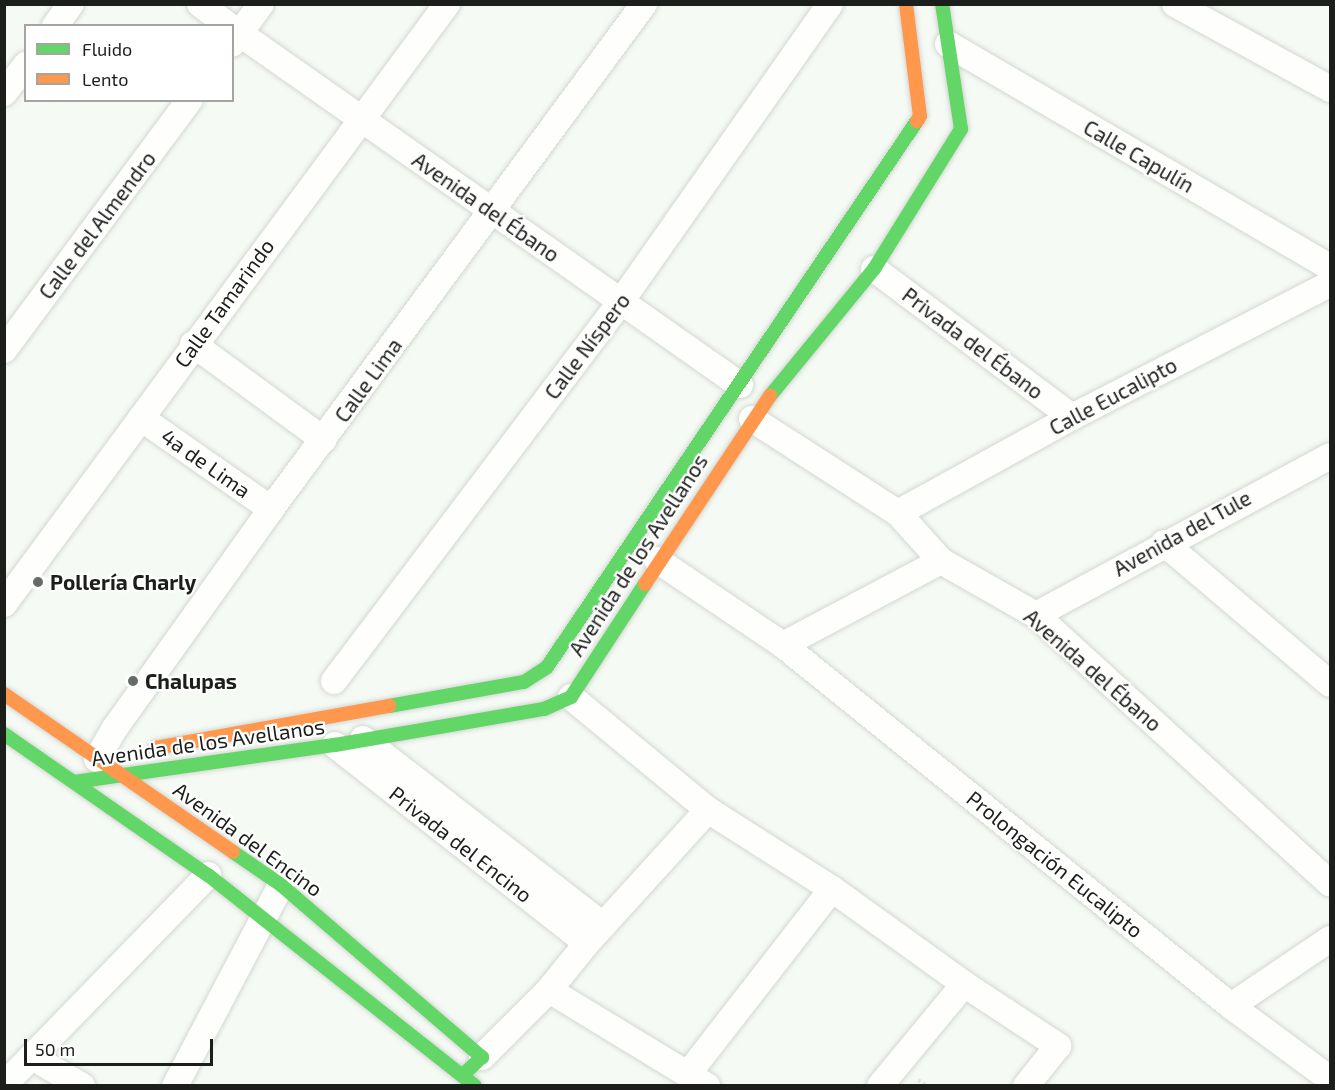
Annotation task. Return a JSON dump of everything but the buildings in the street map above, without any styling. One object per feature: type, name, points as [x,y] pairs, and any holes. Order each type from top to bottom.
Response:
[{"type":"street","points":[[56,24],[71,4]]},
{"type":"street","name":"Avenida del Ébano","points":[[200,4],[223,24]]},
{"type":"street","points":[[234,33],[261,4]]},
{"type":"street","name":"Calle Tamarindo","points":[[4,604],[193,344],[447,4]]},
{"type":"street","name":"Calle Lima","points":[[108,757],[115,728],[272,509],[644,4]]},
{"type":"street","name":"Calle Níspero","points":[[334,681],[620,303],[830,4]]},
{"type":"street","name":"Avenida de los Avellanos","points":[[142,750],[337,713],[524,682],[547,666],[740,386],[920,116],[906,4]]},
{"type":"street","name":"Avenida de los Avellanos","points":[[74,782],[118,773],[335,745],[544,709],[571,697],[657,560],[752,419],[874,269],[961,129],[942,4]]},
{"type":"street","points":[[1175,4],[1330,89]]},
{"type":"street","name":"Avenida del Ébano","points":[[234,33],[493,211],[740,386]]},
{"type":"street","name":"Calle Capulín","points":[[948,44],[1330,267]]},
{"type":"street","points":[[4,93],[24,68]]},
{"type":"street","name":"Calle del Almendro","points":[[4,350],[189,102]]},
{"type":"street","name":"Privada del Ébano","points":[[874,269],[1072,417]]},
{"type":"street","name":"Calle Eucalipto","points":[[898,513],[1072,417],[1330,284]]},
{"type":"street","points":[[193,344],[324,440]]},
{"type":"street","name":"4a de Lima","points":[[141,418],[272,509]]},
{"type":"street","name":"Avenida del Ébano","points":[[752,419],[898,513],[941,561],[1036,615],[1330,883]]},
{"type":"street","name":"Avenida del Tule","points":[[1036,615],[1164,543],[1325,465]]},
{"type":"street","points":[[1164,543],[1330,684]]},
{"type":"street","points":[[657,560],[783,645],[941,561]]},
{"type":"street","name":"Prolongación Eucalipto","points":[[783,645],[1231,1006],[1330,1079]]},
{"type":"street","name":"Avenida del Encino","points":[[4,694],[108,757],[118,773],[281,885],[482,1057]]},
{"type":"street","points":[[571,697],[708,810],[832,889],[964,984],[1058,1046],[1026,1086]]},
{"type":"street","points":[[4,734],[208,874],[464,1074],[475,1086]]},
{"type":"street","name":"Privada del Encino","points":[[363,739],[595,934]]},
{"type":"street","name":"Privada del Encino","points":[[335,745],[595,934]]},
{"type":"street","name":"Avenida de los Avellanos","points":[[55,770],[108,757]]},
{"type":"street","points":[[464,1074],[549,990],[595,934],[708,810]]},
{"type":"street","points":[[4,1085],[208,874]]},
{"type":"street","points":[[175,1086],[281,885]]},
{"type":"street","points":[[549,990],[698,1080],[832,889]]},
{"type":"street","points":[[1231,1006],[1330,939]]},
{"type":"street","points":[[880,1086],[964,984]]},
{"type":"street","points":[[32,1058],[82,1086]]},
{"type":"traffic: fast","points":[[770,396],[874,269],[961,129],[942,4]]},
{"type":"traffic: fast","points":[[389,706],[524,682],[547,667],[917,121]]},
{"type":"traffic: fast","points":[[74,782],[335,745],[544,709],[571,697],[645,584]]},
{"type":"traffic: fast","points":[[4,734],[208,875],[475,1086]]},
{"type":"traffic: fast","points":[[233,852],[281,885],[482,1057],[464,1074]]},
{"type":"traffic: slow","points":[[906,4],[920,116],[917,121]]},
{"type":"traffic: slow","points":[[645,584],[770,396]]},
{"type":"traffic: slow","points":[[4,694],[233,852]]},
{"type":"traffic: slow","points":[[155,748],[389,706]]},
{"type":"place","name":"Pollería Charly","points":[[38,582]]},
{"type":"place","name":"Chalupas","points":[[133,681]]}]
